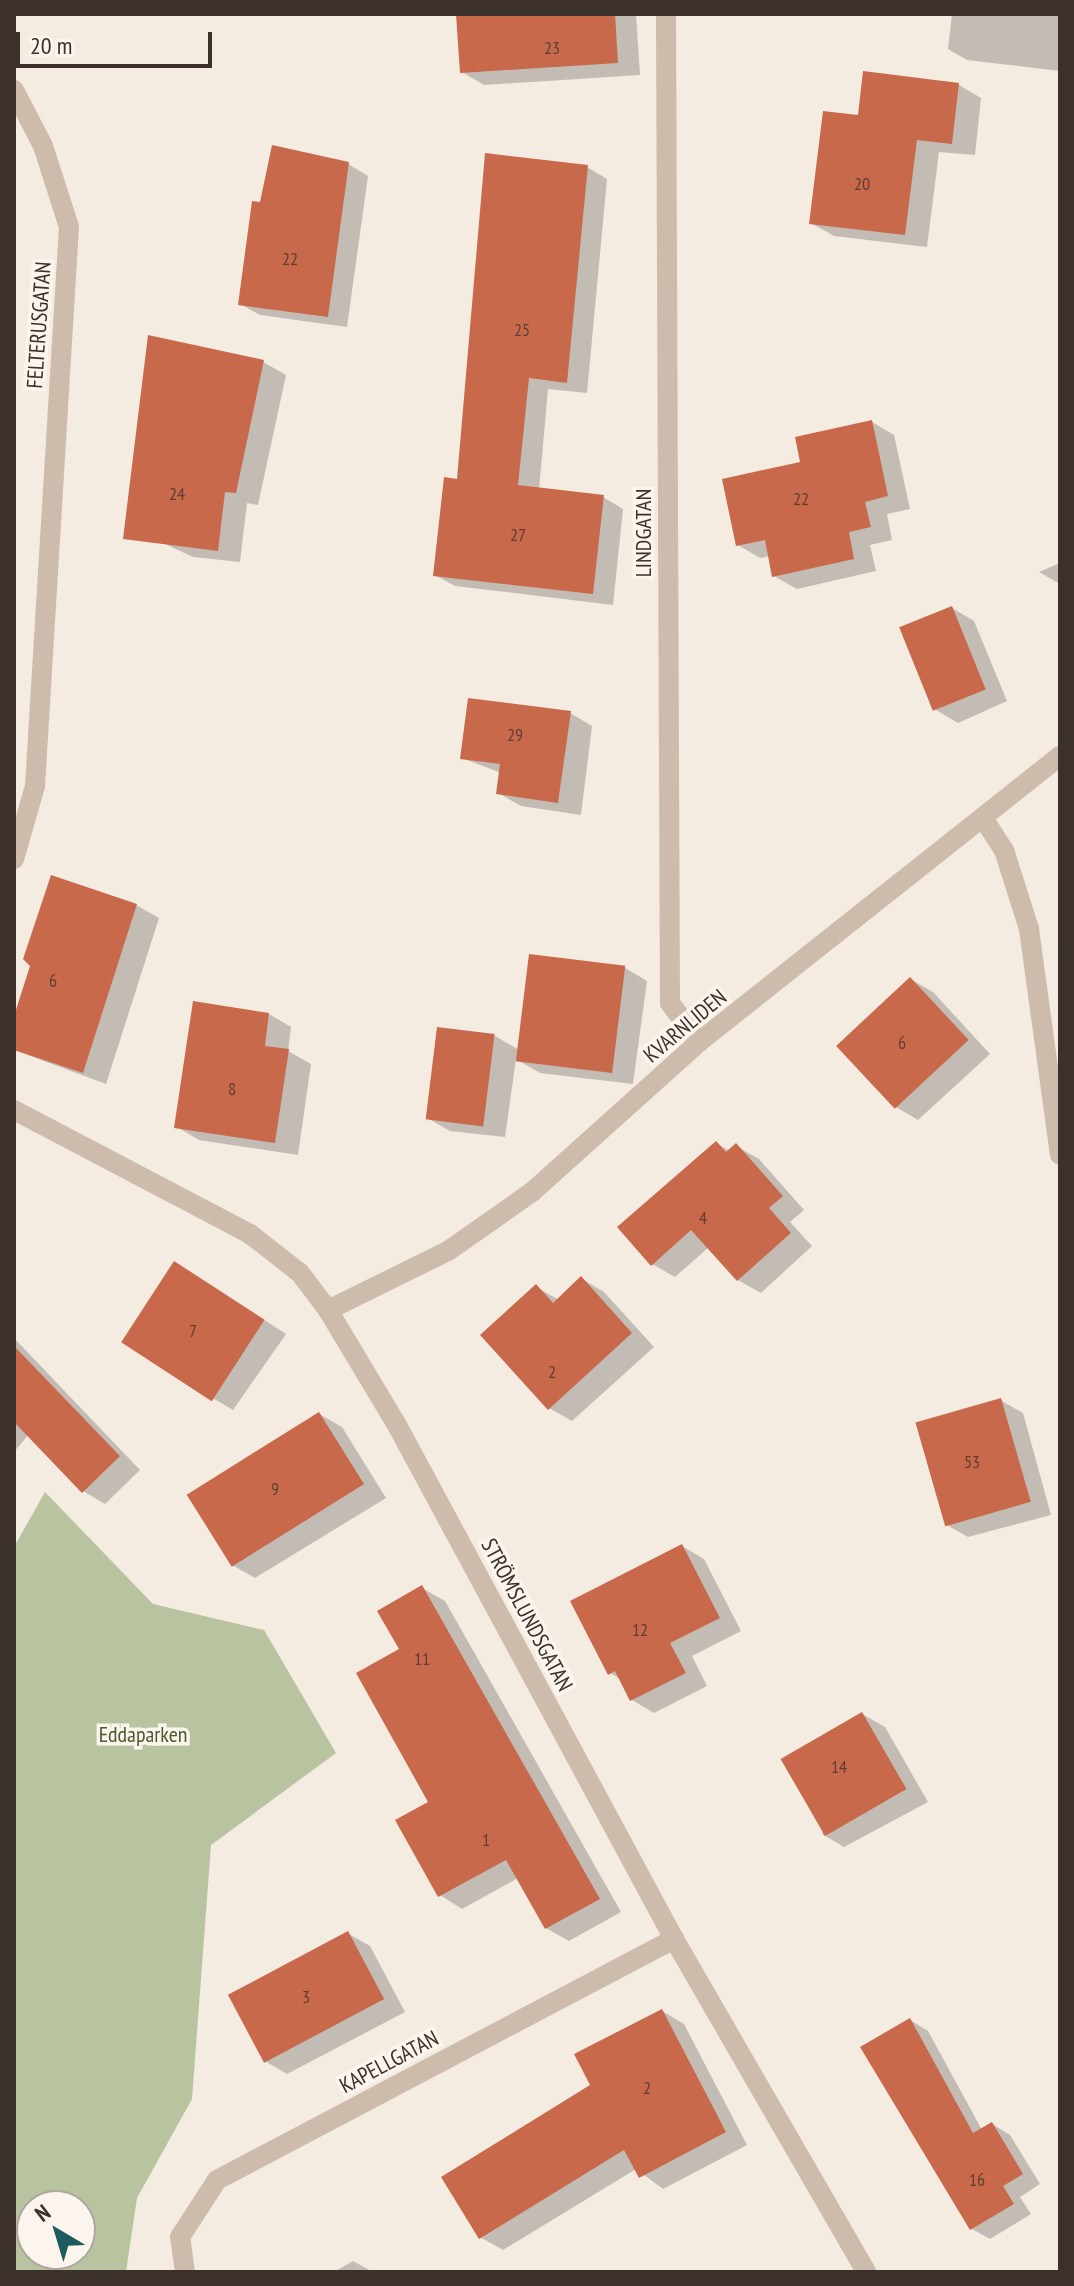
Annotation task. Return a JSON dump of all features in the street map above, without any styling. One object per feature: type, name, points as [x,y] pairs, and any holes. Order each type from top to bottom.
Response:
[{"type":"street","name":"LINDGATAN","points":[[666,14],[670,1003],[699,1042]]},
{"type":"street","name":"FELTERUSGATAN","points":[[14,90],[43,146],[69,227],[35,786],[14,859]]},
{"type":"street","name":"KVARNLIDEN","points":[[328,1310],[448,1251],[532,1192],[699,1042],[1060,756]]},
{"type":"street","points":[[983,818],[1004,850],[1029,929],[1060,1155]]},
{"type":"street","name":"STRÖMSLUNDSGATAN","points":[[14,1110],[263,1242],[300,1273],[328,1310],[398,1427],[674,1939],[866,2272]]},
{"type":"street","name":"KAPELLGATAN","points":[[185,2272],[180,2237],[217,2180],[674,1939]]},
{"type":"green space","name":"Eddaparken","points":[[45,1492],[153,1604],[264,1630],[336,1753],[211,1845],[192,2099],[137,2198],[126,2272],[14,2272],[14,1547]]},
{"type":"building","points":[[456,14],[615,14],[618,63],[460,73]]},
{"type":"building","points":[[863,71],[959,83],[952,144],[917,140],[905,235],[809,224],[823,111],[858,115]]},
{"type":"building","points":[[272,145],[349,162],[328,317],[238,305],[252,201],[260,202]]},
{"type":"building","points":[[485,153],[588,165],[567,383],[529,378],[518,485],[604,495],[593,594],[433,576],[444,477],[457,479]]},
{"type":"building","points":[[148,335],[264,360],[236,493],[225,492],[218,551],[123,539]]},
{"type":"building","points":[[872,420],[888,496],[865,502],[871,527],[849,532],[854,559],[772,577],[765,540],[736,546],[722,479],[800,462],[795,437]]},
{"type":"building","points":[[952,606],[986,689],[933,711],[899,627]]},
{"type":"building","points":[[468,698],[571,711],[558,803],[496,794],[500,764],[460,759]]},
{"type":"building","points":[[51,875],[137,904],[83,1073],[14,1050],[14,1016],[30,966],[23,959]]},
{"type":"building","points":[[529,954],[625,966],[612,1073],[516,1061]]},
{"type":"building","points":[[910,977],[969,1040],[895,1109],[836,1046]]},
{"type":"building","points":[[193,1001],[269,1013],[265,1046],[289,1049],[275,1143],[174,1128]]},
{"type":"building","points":[[437,1027],[495,1034],[483,1126],[426,1119]]},
{"type":"building","points":[[716,1141],[726,1152],[736,1143],[783,1196],[769,1208],[791,1233],[737,1281],[691,1230],[651,1266],[617,1227]]},
{"type":"building","points":[[174,1261],[265,1320],[212,1401],[121,1342]]},
{"type":"building","points":[[581,1276],[632,1333],[548,1410],[480,1335],[536,1284],[553,1303]]},
{"type":"building","points":[[14,1346],[120,1456],[82,1493],[14,1422]]},
{"type":"building","points":[[1001,1398],[1031,1502],[945,1526],[915,1423]]},
{"type":"building","points":[[319,1412],[364,1484],[232,1567],[187,1495]]},
{"type":"building","points":[[682,1544],[720,1618],[670,1643],[686,1673],[630,1701],[615,1671],[608,1675],[570,1601]]},
{"type":"building","points":[[422,1585],[600,1899],[545,1929],[506,1860],[438,1897],[395,1820],[428,1802],[356,1673],[399,1649],[377,1611]]},
{"type":"building","points":[[862,1712],[907,1789],[825,1836],[781,1759]]},
{"type":"building","points":[[348,1931],[384,1999],[264,2063],[228,1995]]},
{"type":"building","points":[[662,2009],[726,2132],[639,2178],[624,2150],[479,2239],[441,2177],[590,2085],[574,2054]]},
{"type":"building","points":[[910,2018],[973,2133],[992,2122],[1023,2174],[1003,2186],[1014,2204],[970,2230],[860,2047]]}]
